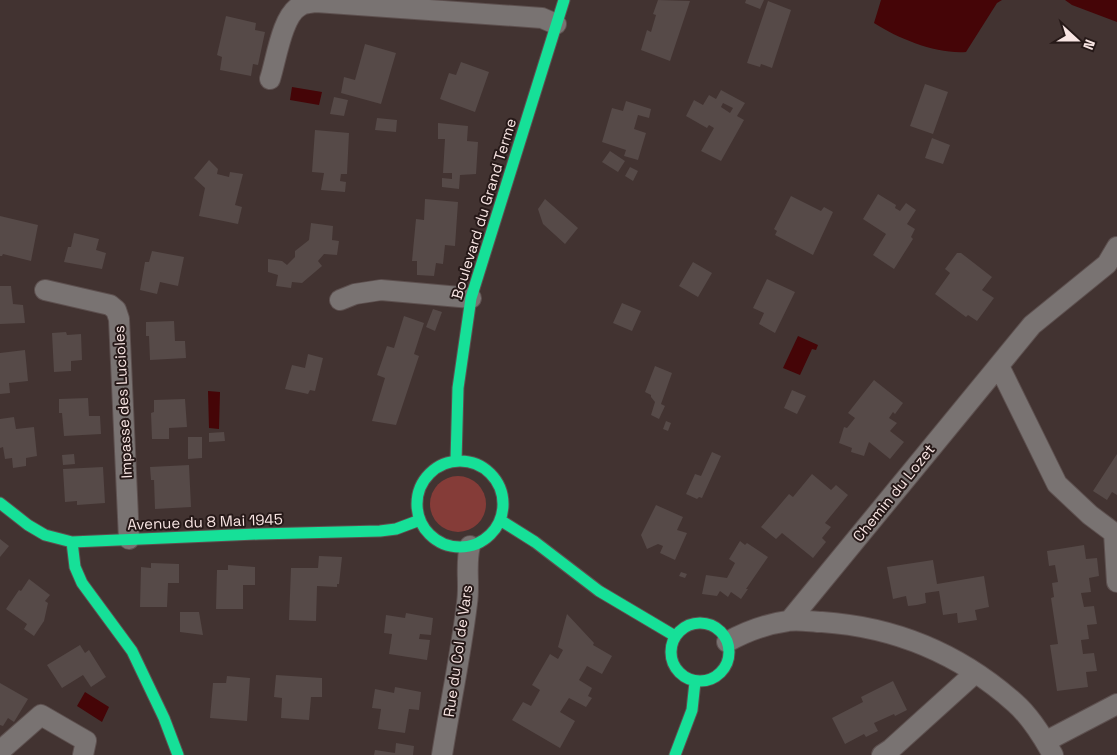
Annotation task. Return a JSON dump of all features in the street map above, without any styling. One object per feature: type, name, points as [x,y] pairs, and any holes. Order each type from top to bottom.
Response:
[{"type":"street","name":"Boulevard du Grand Terme","points":[[456,462],[458,388],[471,298],[564,0]]},
{"type":"street","points":[[270,79],[286,24],[300,5],[316,2],[542,18],[556,24]]},
{"type":"street","name":"Chemin du Lozet","points":[[790,620],[1032,326],[1107,264],[1117,247]]},
{"type":"street","name":"Impasse des Lucioles","points":[[45,290],[110,305],[116,310],[119,319],[130,539]]},
{"type":"street","points":[[340,300],[355,294],[380,290],[471,298]]},
{"type":"street","points":[[999,366],[1057,484],[1090,515],[1115,533],[1117,582]]},
{"type":"street","points":[[456,462],[468,462],[480,466],[494,479],[502,495],[503,508],[500,520],[493,532],[482,541],[470,546],[452,546],[435,539],[426,531],[420,520],[417,505],[420,489],[428,475],[441,466],[456,462]]},
{"type":"street","name":"Avenue du 8 Mai 1945","points":[[0,504],[45,535],[72,542],[380,531],[396,529],[420,520]]},
{"type":"street","points":[[500,520],[535,542],[599,591],[675,636]]},
{"type":"street","points":[[72,542],[75,567],[82,583],[132,652],[164,718],[178,755]]},
{"type":"street","name":"Rue du Col de Vars","points":[[442,755],[468,602],[467,558],[470,546]]},
{"type":"street","points":[[728,642],[755,628],[790,620],[840,623],[908,638],[938,651],[975,673],[1016,704],[1034,725],[1050,749]]},
{"type":"street","points":[[703,623],[713,626],[722,632],[728,642],[730,652],[728,662],[723,671],[715,678],[705,682],[695,682],[684,678],[676,670],[671,659],[671,647],[675,636],[682,629],[692,624],[703,623]]},
{"type":"street","points":[[882,755],[975,673]]},
{"type":"street","points":[[675,755],[689,719],[695,682]]},
{"type":"street","points":[[1050,749],[1054,737],[1117,704]]},
{"type":"street","points":[[0,751],[41,714],[86,741],[83,755]]},
{"type":"shaded area","points":[[881,0],[1002,0],[997,3],[966,52],[954,52],[930,48],[906,40],[874,23]]},
{"type":"shaded area","points":[[1065,0],[1117,0],[1117,22],[1072,5]]},
{"type":"shaded area","points":[[292,87],[322,92],[319,105],[290,100]]},
{"type":"shaded area","points":[[798,336],[818,345],[816,350],[812,349],[800,375],[783,368]]},
{"type":"shaded area","points":[[208,391],[220,392],[219,429],[209,428]]},
{"type":"shaded area","points":[[458,476],[469,478],[478,484],[484,493],[486,504],[484,515],[478,524],[469,530],[458,532],[447,530],[438,524],[432,515],[430,504],[432,493],[438,484],[447,478]]},
{"type":"shaded area","points":[[85,692],[109,707],[102,722],[77,706]]},
{"type":"building","points":[[658,0],[690,1],[670,61],[641,50],[647,30],[651,32],[656,15],[653,14]]},
{"type":"building","points":[[746,0],[764,0],[760,9],[745,3]]},
{"type":"building","points":[[768,1],[791,10],[772,68],[761,64],[760,67],[747,63]]},
{"type":"building","points":[[226,16],[256,23],[255,30],[265,32],[258,65],[253,64],[251,76],[220,70],[222,57],[217,55]]},
{"type":"building","points":[[365,44],[396,53],[381,104],[341,93],[344,77],[355,80]]},
{"type":"building","points":[[461,62],[489,72],[475,112],[440,99],[449,73],[456,75]]},
{"type":"building","points":[[925,84],[948,92],[933,134],[910,126]]},
{"type":"building","points":[[721,90],[745,103],[737,116],[744,120],[721,161],[701,151],[714,128],[709,125],[707,128],[686,116],[694,100],[703,105],[709,95],[716,99]],"holes":[[[723,103],[733,108],[730,113],[721,107]]]},
{"type":"building","points":[[334,97],[348,100],[344,116],[330,114]]},
{"type":"building","points":[[626,101],[651,109],[649,118],[638,115],[634,129],[646,133],[638,160],[624,156],[626,150],[602,142],[612,108],[623,111]]},
{"type":"building","points":[[377,118],[397,120],[396,132],[375,130]]},
{"type":"building","points":[[438,123],[468,126],[467,141],[478,142],[476,174],[460,175],[459,189],[442,187],[442,178],[452,179],[452,173],[443,173],[445,139],[438,139]]},
{"type":"building","points":[[315,130],[349,133],[347,174],[341,174],[340,181],[346,182],[345,192],[321,190],[324,173],[312,172]]},
{"type":"building","points":[[932,138],[950,145],[943,164],[925,158]]},
{"type":"building","points":[[610,151],[625,161],[618,172],[602,162]]},
{"type":"building","points":[[209,160],[218,169],[217,174],[229,177],[230,172],[243,174],[235,205],[242,207],[238,224],[199,216],[205,188],[194,178]]},
{"type":"building","points":[[630,167],[638,171],[633,181],[625,176]]},
{"type":"building","points":[[878,194],[896,205],[895,208],[900,211],[906,203],[916,210],[907,224],[915,229],[911,237],[913,239],[894,269],[873,255],[886,234],[863,219]]},
{"type":"building","points":[[791,196],[821,211],[824,207],[833,212],[813,255],[775,235],[777,231],[774,229]]},
{"type":"building","points":[[425,199],[458,202],[455,246],[445,245],[443,264],[436,263],[434,276],[417,275],[417,261],[412,261],[416,219],[424,220]]},
{"type":"building","points":[[545,199],[578,228],[565,244],[543,224],[538,209]]},
{"type":"building","points":[[0,216],[38,225],[31,261],[3,254],[0,256]]},
{"type":"building","points":[[311,223],[333,226],[332,240],[339,241],[337,255],[324,254],[318,261],[322,266],[302,283],[292,282],[291,288],[276,286],[278,275],[268,272],[268,259],[282,261],[287,265],[295,257],[295,251],[309,240]]},
{"type":"building","points":[[74,233],[99,239],[96,250],[106,253],[102,269],[64,262],[68,247],[71,247]]},
{"type":"building","points":[[152,251],[184,257],[178,286],[160,282],[157,294],[140,290],[145,262],[149,262]]},
{"type":"building","points":[[957,253],[961,253],[992,277],[982,290],[994,298],[977,321],[968,315],[966,317],[935,294],[950,273],[945,269]]},
{"type":"building","points":[[693,262],[712,273],[698,297],[679,286]]},
{"type":"building","points":[[767,279],[795,292],[775,333],[759,324],[764,313],[753,308]]},
{"type":"building","points":[[0,286],[11,286],[13,304],[23,305],[25,323],[0,324]]},
{"type":"building","points":[[622,303],[641,311],[632,331],[613,323]]},
{"type":"building","points":[[433,309],[442,312],[435,331],[426,327]]},
{"type":"building","points":[[404,316],[424,323],[414,354],[419,356],[396,425],[372,421],[385,378],[377,375],[387,346],[394,348]]},
{"type":"building","points":[[174,321],[175,341],[185,341],[186,358],[150,360],[149,336],[146,336],[146,322]]},
{"type":"building","points":[[66,332],[67,335],[81,334],[82,360],[71,361],[71,371],[54,372],[52,333]]},
{"type":"building","points":[[25,350],[28,381],[9,383],[10,393],[0,394],[0,353]]},
{"type":"building","points":[[308,354],[323,358],[315,391],[310,390],[308,394],[285,389],[292,365],[305,368]]},
{"type":"building","points":[[655,366],[672,373],[661,404],[665,406],[659,419],[651,415],[655,402],[651,395],[645,392]]},
{"type":"building","points":[[874,380],[903,403],[895,414],[893,412],[889,418],[897,423],[890,431],[904,442],[890,459],[869,442],[864,456],[851,452],[852,448],[839,443],[844,427],[847,428],[855,418],[848,413]]},
{"type":"building","points":[[792,390],[806,396],[797,414],[784,408]]},
{"type":"building","points":[[88,398],[89,416],[100,416],[101,434],[64,436],[62,413],[59,413],[59,399]]},
{"type":"building","points":[[185,399],[187,427],[169,428],[169,439],[152,439],[151,413],[154,412],[154,400]]},
{"type":"building","points":[[14,417],[16,429],[34,427],[37,456],[26,458],[26,466],[13,468],[12,458],[5,459],[3,447],[0,448],[0,419]]},
{"type":"building","points":[[666,421],[671,423],[668,431],[663,429]]},
{"type":"building","points":[[224,432],[225,441],[209,442],[209,433]]},
{"type":"building","points":[[188,437],[202,437],[202,458],[188,459]]},
{"type":"building","points":[[712,452],[721,456],[702,498],[699,497],[697,499],[686,494],[695,474],[701,476]]},
{"type":"building","points":[[74,454],[75,464],[63,465],[62,455]]},
{"type":"building","points":[[1117,454],[1117,495],[1112,492],[1107,500],[1093,491]]},
{"type":"building","points":[[189,465],[191,507],[155,509],[154,480],[151,480],[150,467]]},
{"type":"building","points":[[103,467],[105,503],[77,505],[77,501],[65,502],[63,469]]},
{"type":"building","points":[[812,474],[831,490],[836,485],[848,495],[825,523],[831,527],[822,538],[826,542],[813,558],[782,533],[776,539],[761,527],[789,494],[793,497]]},
{"type":"building","points":[[656,505],[683,517],[677,530],[687,533],[675,560],[660,553],[663,546],[658,544],[647,549],[641,535]]},
{"type":"building","points":[[0,539],[9,546],[0,557]]},
{"type":"building","points":[[740,541],[745,545],[747,543],[768,557],[741,599],[731,592],[728,597],[720,591],[717,596],[702,594],[706,575],[727,578],[735,563],[729,559]]},
{"type":"building","points":[[1084,545],[1086,559],[1097,558],[1099,576],[1089,578],[1091,592],[1081,593],[1084,607],[1094,606],[1097,624],[1087,625],[1089,639],[1081,640],[1083,654],[1094,653],[1097,671],[1086,672],[1088,687],[1057,691],[1050,645],[1058,644],[1051,598],[1054,597],[1052,583],[1058,582],[1055,565],[1049,566],[1047,551]]},
{"type":"building","points":[[319,556],[342,557],[339,584],[337,584],[337,587],[317,586],[316,621],[289,620],[291,568],[318,568]]},
{"type":"building","points":[[933,560],[937,584],[984,576],[989,607],[975,610],[977,620],[958,623],[957,613],[943,615],[939,591],[925,593],[926,603],[917,605],[908,606],[906,596],[893,599],[887,567]]},
{"type":"building","points":[[151,563],[179,564],[179,583],[168,583],[167,607],[140,607],[141,567],[151,568]]},
{"type":"building","points":[[228,565],[255,567],[255,585],[243,585],[243,609],[216,609],[217,570],[228,570]]},
{"type":"building","points":[[681,572],[687,574],[685,578],[679,576]]},
{"type":"building","points":[[29,579],[50,595],[45,601],[48,603],[44,621],[34,636],[24,629],[27,624],[6,609]]},
{"type":"building","points":[[180,612],[199,612],[203,635],[180,632]]},
{"type":"building","points":[[406,613],[433,618],[431,635],[420,634],[419,639],[430,640],[427,660],[389,654],[392,634],[384,633],[386,615],[405,618]]},
{"type":"building","points":[[567,614],[594,643],[593,645],[612,656],[602,674],[587,666],[579,680],[592,688],[588,696],[592,698],[586,707],[569,698],[560,712],[575,721],[560,748],[512,720],[523,702],[531,706],[540,690],[532,685],[550,654],[558,659],[563,650],[558,647]]},
{"type":"building","points":[[80,645],[85,653],[89,650],[106,677],[91,687],[83,675],[62,688],[47,665]]},
{"type":"building","points":[[276,675],[322,678],[322,697],[311,697],[309,720],[281,718],[282,698],[274,697]]},
{"type":"building","points":[[227,676],[250,678],[247,721],[210,718],[213,683],[226,683]]},
{"type":"building","points":[[893,681],[907,710],[874,723],[878,731],[866,737],[864,734],[845,744],[832,718],[863,702],[861,697]]},
{"type":"building","points":[[0,683],[28,699],[14,722],[8,718],[3,726],[0,725]]},
{"type":"building","points":[[395,687],[421,692],[419,710],[409,709],[405,733],[378,729],[381,709],[372,708],[375,689],[394,693]]},
{"type":"building","points":[[396,743],[414,746],[413,755],[374,755],[375,750],[395,753]]},
{"type":"traffic: fast","points":[[456,461],[458,388],[471,298],[564,0]]},
{"type":"traffic: fast","points":[[460,461],[476,465],[490,474],[499,488],[503,504],[499,520],[490,534],[476,543],[460,547],[444,543],[430,534],[421,520],[417,504],[421,488],[430,474],[444,465],[460,461]]},
{"type":"traffic: fast","points":[[0,503],[28,525],[45,535],[72,542],[380,531],[396,529],[420,520]]},
{"type":"traffic: fast","points":[[500,520],[535,542],[599,591],[675,636]]},
{"type":"traffic: fast","points":[[72,542],[75,567],[82,583],[132,651],[164,718],[178,755]]},
{"type":"traffic: fast","points":[[694,623],[706,623],[721,631],[729,646],[729,652],[729,658],[721,673],[706,681],[694,681],[679,673],[671,658],[671,646],[679,631],[694,623]]},
{"type":"traffic: fast","points":[[675,755],[692,710],[695,682]]}]
